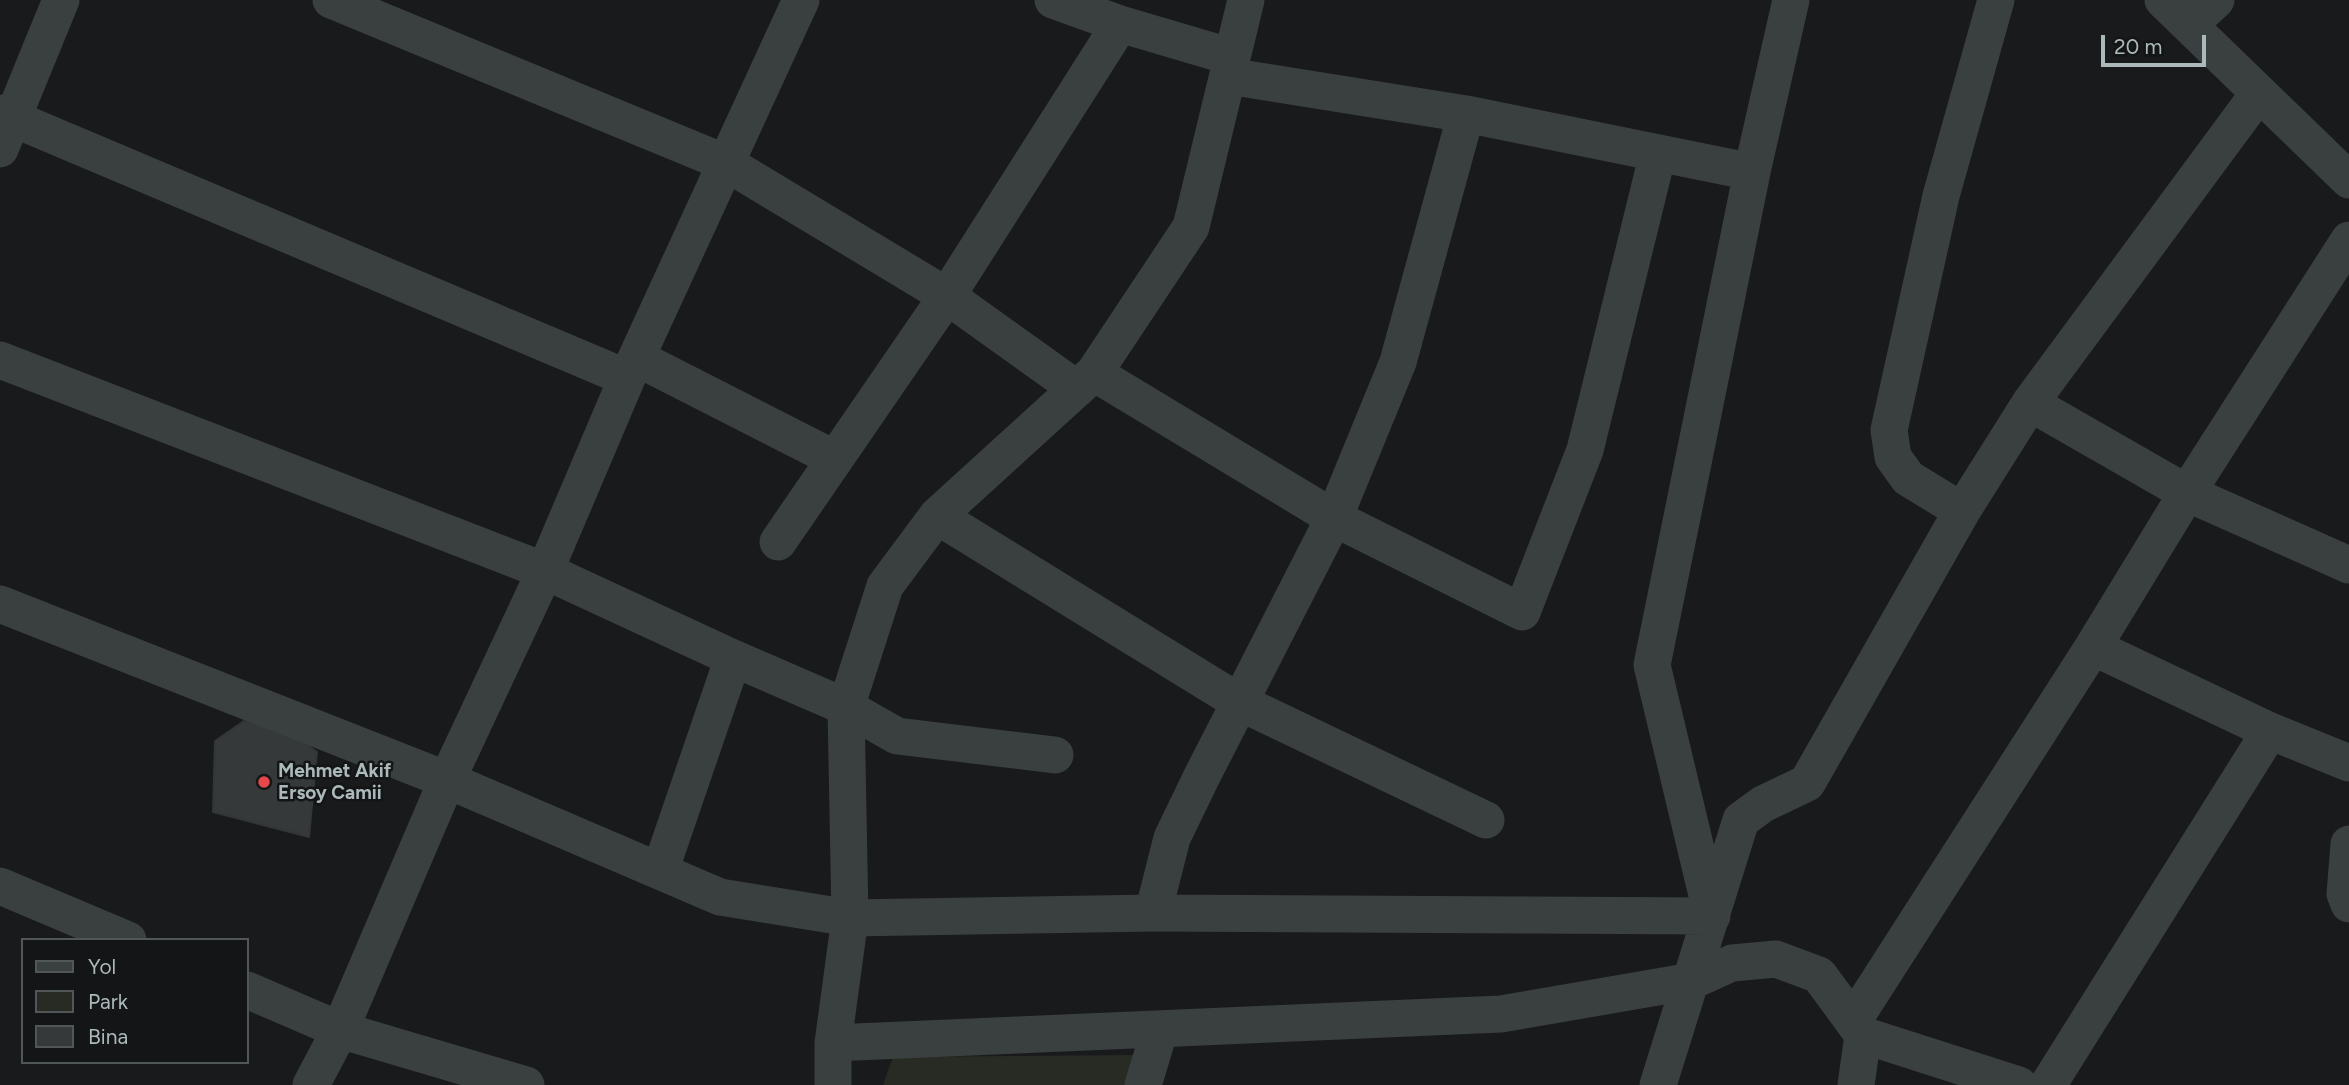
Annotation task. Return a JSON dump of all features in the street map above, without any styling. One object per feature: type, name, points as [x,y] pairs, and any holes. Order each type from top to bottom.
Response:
[{"type":"street","points":[[61,0],[5,127],[632,368],[835,459]]},
{"type":"street","points":[[331,0],[726,163],[1086,381],[1334,518],[1522,612],[1585,450],[1658,153]]},
{"type":"street","points":[[311,1085],[340,1030],[447,780],[545,571],[632,368],[801,0]]},
{"type":"street","points":[[1053,0],[1230,66],[1752,172]]},
{"type":"street","points":[[833,1085],[833,1043],[850,918],[846,706],[885,586],[937,516],[1086,381],[1191,227],[1246,0]]},
{"type":"street","points":[[1712,916],[1652,665],[1752,172],[1791,0]]},
{"type":"street","points":[[1962,511],[1908,478],[1894,457],[1889,430],[1941,195],[1996,0]]},
{"type":"street","points":[[2163,0],[2349,180]]},
{"type":"street","points":[[2189,25],[2216,0]]},
{"type":"street","points":[[778,542],[947,296],[1120,24]]},
{"type":"street","points":[[1658,1085],[1741,820],[1763,804],[1807,783],[1962,511],[2031,402],[2259,93]]},
{"type":"street","points":[[1153,913],[1172,838],[1334,518],[1398,362],[1466,114]]},
{"type":"street","points":[[1856,1085],[1858,1028],[2187,493],[2349,240]]},
{"type":"street","points":[[0,360],[545,571],[733,658],[846,706],[897,736],[1055,755]]},
{"type":"street","points":[[2031,402],[2187,493],[2349,565]]},
{"type":"street","points":[[937,516],[1239,702],[1486,820]]},
{"type":"street","points":[[0,604],[447,780],[720,897],[850,918],[1153,913],[1712,916]]},
{"type":"street","points":[[2093,648],[2270,731],[2349,763]]},
{"type":"street","points":[[660,871],[733,658]]},
{"type":"street","points":[[2048,1085],[2270,731]]},
{"type":"street","points":[[2349,844],[2345,894],[2349,904]]},
{"type":"street","points":[[0,886],[123,938]]},
{"type":"street","points":[[833,1043],[1501,1014],[1692,981],[1732,963],[1776,959],[1819,975],[1858,1028],[2019,1085]]},
{"type":"street","points":[[248,990],[340,1030],[526,1085]]},
{"type":"street","points":[[1143,1085],[1160,1029]]},
{"type":"green space","points":[[1135,1055],[1125,1085],[883,1085],[893,1057]]},
{"type":"building","name":"Mehmet Akif Ersoy Camii","points":[[244,721],[288,731],[317,752],[309,837],[213,812],[215,741]]},
{"type":"place","name":"Mehmet Akif Ersoy Camii","points":[[264,782]]}]
